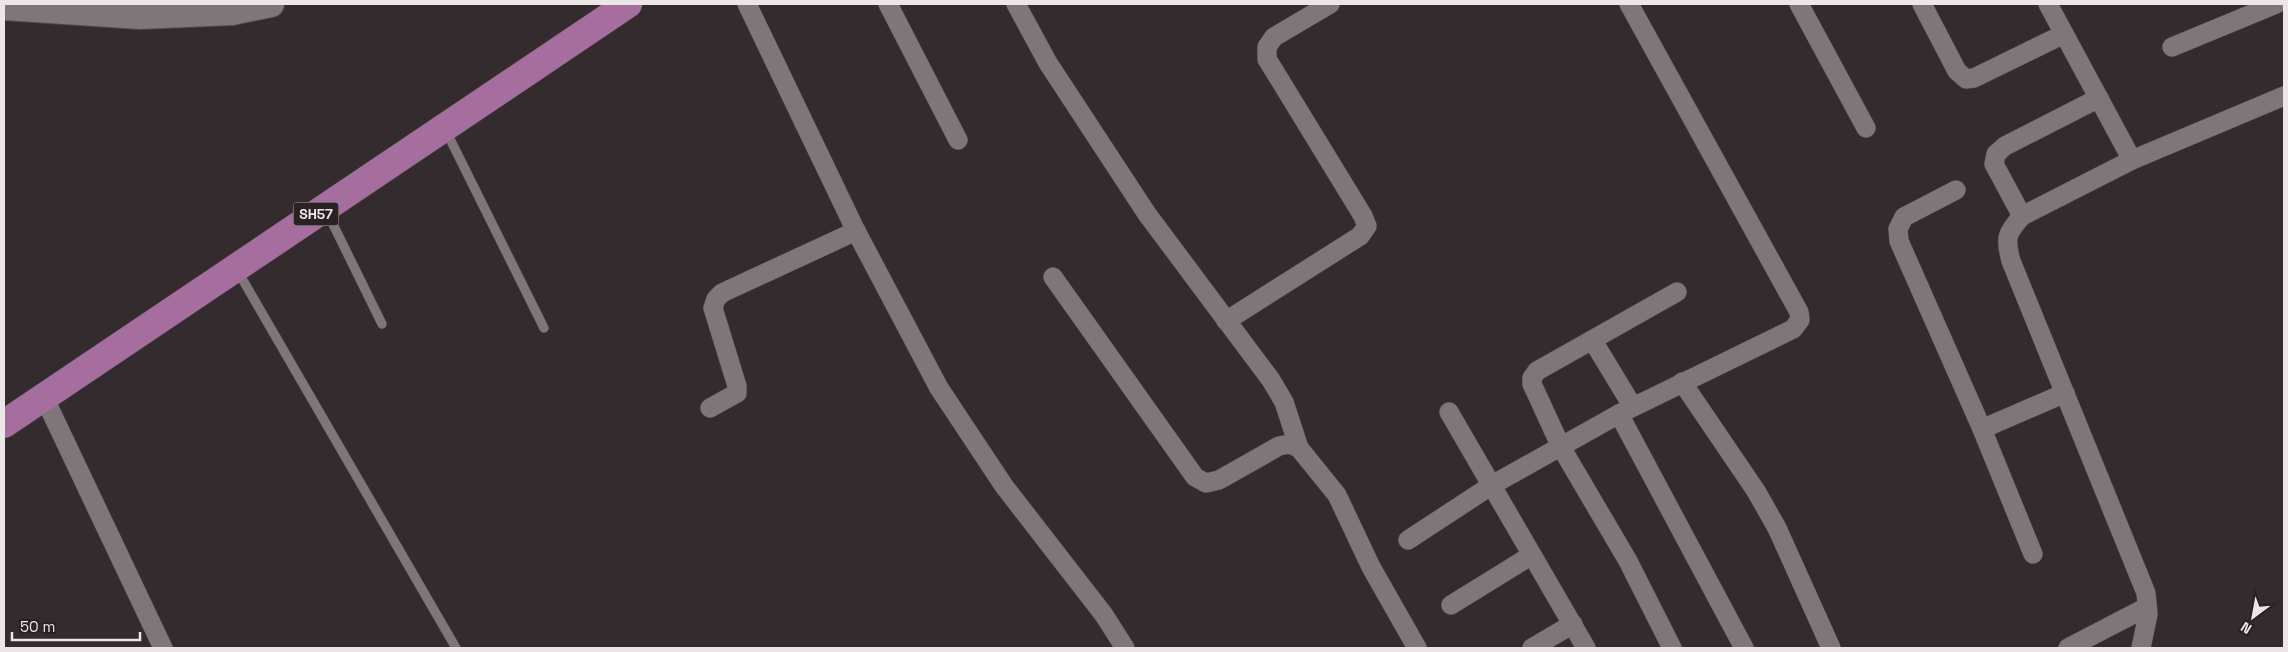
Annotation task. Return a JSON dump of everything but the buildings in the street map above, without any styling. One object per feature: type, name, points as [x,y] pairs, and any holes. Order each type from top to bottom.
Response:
[{"type":"main road","name":"SH57","points":[[4,424],[628,4]]},
{"type":"street","points":[[4,7],[140,16],[232,12],[271,4]]},
{"type":"street","points":[[747,4],[856,231],[939,388],[1004,486],[1104,615],[1125,648]]},
{"type":"street","points":[[888,4],[958,140]]},
{"type":"street","points":[[1016,4],[1048,63],[1142,206],[1284,402],[1299,448],[1337,495],[1371,566],[1417,648]]},
{"type":"street","points":[[1226,321],[1360,236],[1367,226],[1267,59],[1268,47],[1274,37],[1330,4]]},
{"type":"street","points":[[1408,540],[1492,485],[1561,446],[1626,410],[1793,329],[1800,320],[1799,312],[1629,4]]},
{"type":"street","points":[[1799,4],[1866,128]]},
{"type":"street","points":[[1922,4],[1958,71],[1966,79],[1974,78],[2064,34]]},
{"type":"street","points":[[2048,4],[2132,160]]},
{"type":"street","points":[[2172,48],[2276,4]]},
{"type":"street","points":[[2141,648],[2147,607],[2146,593],[2012,261],[2006,241],[2011,229],[2022,216],[2132,160],[2284,96]]},
{"type":"street","points":[[2022,216],[1994,164],[1996,154],[2006,146],[2099,98]]},
{"type":"street","points":[[1956,190],[1904,216],[1898,229],[1899,235],[2033,554]]},
{"type":"street","points":[[710,408],[732,397],[736,393],[737,386],[713,308],[716,299],[722,293],[856,231]]},
{"type":"street","points":[[1053,277],[1195,477],[1206,483],[1219,480],[1279,446],[1289,444],[1299,448]]},
{"type":"street","points":[[1672,648],[1628,561],[1561,446],[1532,384],[1532,378],[1537,371],[1677,292]]},
{"type":"street","points":[[1593,341],[1744,648]]},
{"type":"street","points":[[1682,382],[1756,491],[1773,520],[1832,648]]},
{"type":"street","points":[[1982,429],[2065,394]]},
{"type":"street","points":[[44,397],[163,648]]},
{"type":"street","points":[[1449,412],[1586,648]]},
{"type":"street","points":[[1451,605],[1532,555]]},
{"type":"street","points":[[2068,648],[2147,607]]},
{"type":"street","points":[[1532,648],[1573,624]]},
{"type":"lane","points":[[444,128],[544,328]]},
{"type":"lane","points":[[325,208],[382,324]]},
{"type":"lane","points":[[236,268],[456,648]]}]
